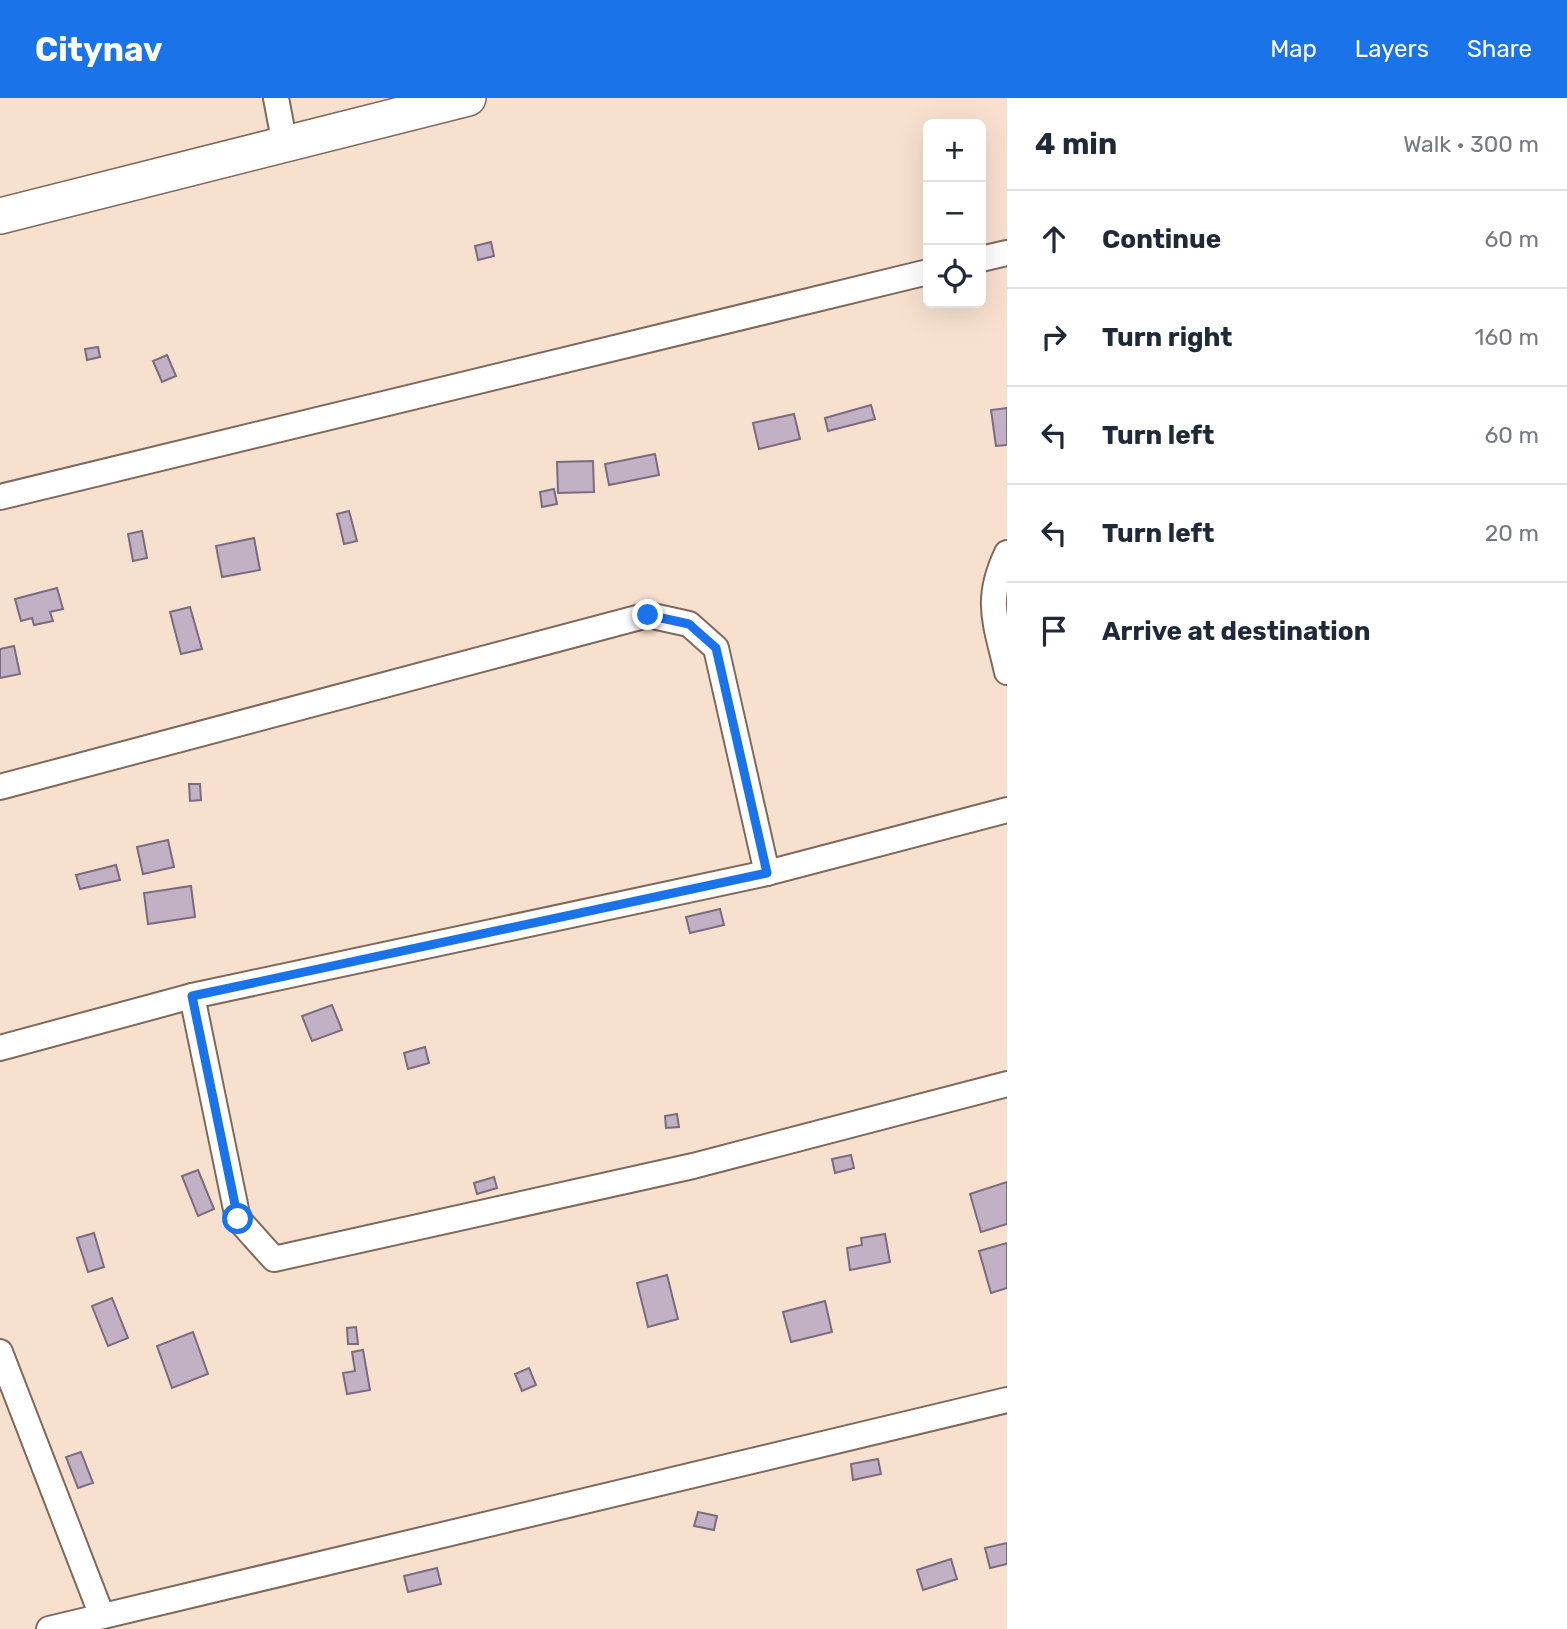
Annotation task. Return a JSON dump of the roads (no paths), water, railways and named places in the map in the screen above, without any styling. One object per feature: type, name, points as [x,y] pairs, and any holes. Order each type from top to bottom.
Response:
[{"type":"street","points":[[276,98],[285,145]]},
{"type":"street","points":[[0,216],[468,98]]},
{"type":"street","points":[[986,258],[1007,253]]},
{"type":"street","points":[[0,497],[923,273]]},
{"type":"street","points":[[1007,553],[995,578],[992,607],[1007,672]]},
{"type":"street","points":[[0,787],[648,615],[689,624],[716,648],[767,873]]},
{"type":"street","points":[[0,1048],[192,996],[767,873],[1007,810]]},
{"type":"street","points":[[192,996],[238,1219],[274,1259],[692,1166],[1007,1084]]},
{"type":"street","points":[[0,1352],[102,1616]]},
{"type":"street","points":[[49,1629],[1007,1400]]}]
